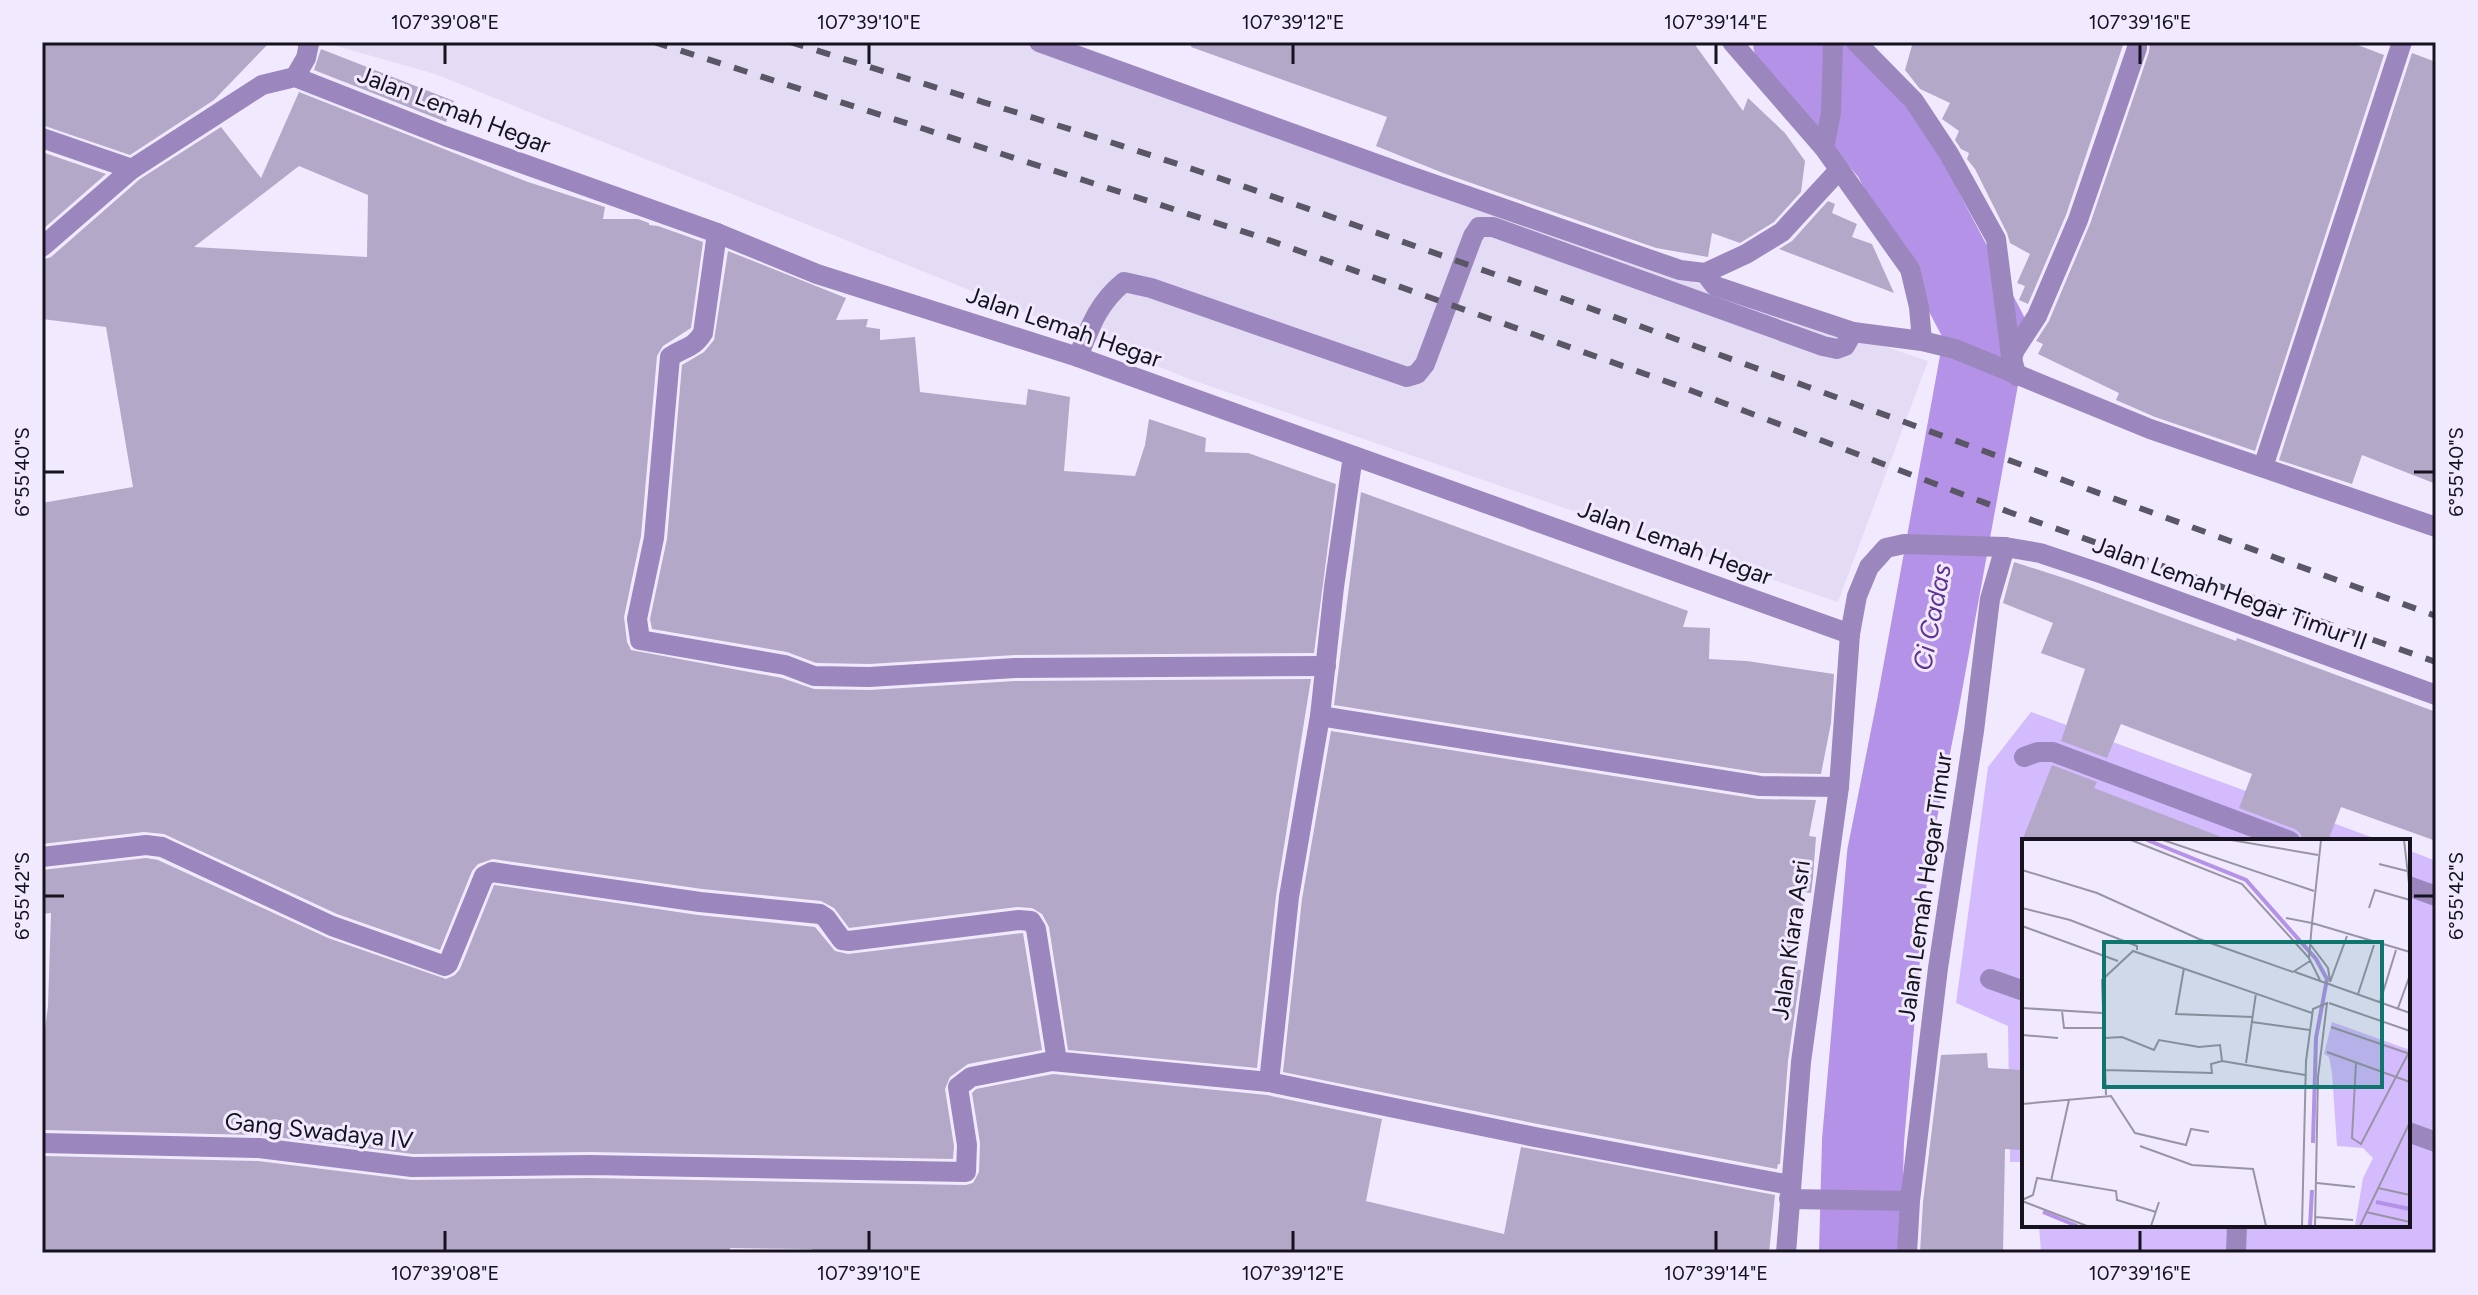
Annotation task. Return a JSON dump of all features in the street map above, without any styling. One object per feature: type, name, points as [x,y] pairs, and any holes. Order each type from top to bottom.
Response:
[{"type":"street","points":[[42,247],[132,169],[262,85],[295,77],[306,58],[307,42]]},
{"type":"street","points":[[1039,42],[1680,270],[1705,273],[1746,254],[1782,232],[1839,170]]},
{"type":"street","points":[[1732,42],[1824,148],[1910,269],[1917,294],[1922,341]]},
{"type":"street","points":[[1824,148],[1831,113],[1833,42]]},
{"type":"street","points":[[1856,42],[1914,101],[1949,154],[1996,239],[2012,368]]},
{"type":"street","points":[[2012,368],[2078,220],[2137,42]]},
{"type":"street","points":[[2263,467],[2402,42]]},
{"type":"street","name":"Jalan Lemah Hegar","points":[[295,77],[445,136],[717,233],[817,274],[1078,357],[1850,634]]},
{"type":"street","points":[[42,138],[132,169]]},
{"type":"street","points":[[1078,357],[1108,295],[1124,282],[1151,288],[1407,377],[1417,374],[1425,364],[1479,227],[1493,227],[1837,349],[1845,346],[1853,332]]},
{"type":"street","points":[[717,233],[703,333],[695,345],[670,357],[654,538],[637,619],[640,640],[785,665],[814,676],[869,677],[1015,668],[1326,666]]},
{"type":"street","points":[[1705,273],[1715,286],[1853,332],[1922,341],[2012,368],[2150,429],[2436,527]]},
{"type":"street","points":[[1269,1082],[1289,897],[1320,716],[1353,456]]},
{"type":"street","name":"Jalan Kiara Asri","points":[[1786,1253],[1801,1062],[1839,787],[1850,634],[1857,596],[1869,567],[1886,548],[1904,544]]},
{"type":"street","name":"Jalan Lemah Hegar Timur II","points":[[1904,544],[1998,546],[2040,553],[2436,695]]},
{"type":"street","name":"Jalan Lemah Hegar Timur","points":[[1907,1253],[1905,1201],[1998,546]]},
{"type":"street","points":[[1320,716],[1760,786],[1839,787]]},
{"type":"street","points":[[2024,757],[2038,752],[2053,752],[2285,839]]},
{"type":"street","points":[[42,857],[146,845],[162,847],[332,926],[445,966],[484,876],[492,872],[700,902],[820,914],[842,940],[849,941],[1031,921],[1036,929],[1057,1061],[1269,1082],[1535,1137],[1819,1201],[1905,1201]]},
{"type":"street","points":[[2410,887],[2436,896]]},
{"type":"street","points":[[1990,979],[2022,990]]},
{"type":"street","name":"Gang Swadaya IV","points":[[42,1143],[259,1148],[412,1167],[590,1165],[966,1172],[967,1145],[958,1087],[971,1077],[1057,1061]]},
{"type":"street","points":[[2410,1133],[2436,1142]]},
{"type":"street","points":[[2236,1253],[2237,1227]]},
{"type":"shaded area","points":[[322,42],[1023,42],[1449,200],[1928,361],[1838,602],[1189,379],[435,74]]},
{"type":"shaded area","points":[[2031,712],[2377,839],[2022,839],[2022,1162],[2010,1162],[2008,1026],[1956,1003],[1988,767]]},
{"type":"shaded area","points":[[2410,851],[2436,861],[2436,1253],[2041,1253],[2039,1227],[2410,1227]]},
{"type":"building","points":[[42,42],[270,42],[214,100],[130,155],[42,125]]},
{"type":"building","points":[[1192,42],[1693,42],[1743,111],[1748,98],[1785,133],[1805,161],[1801,192],[1774,222],[1740,243],[1712,233],[1708,257],[1656,248],[1443,173],[1376,146],[1387,117],[1191,47]]},
{"type":"building","points":[[1913,42],[2124,42],[2066,215],[2028,304],[2019,300],[2025,286],[2017,283],[2030,254],[2010,243],[1975,169],[1967,159],[1969,153],[1961,149],[1955,140],[1959,131],[1942,119],[1950,103],[1920,89],[1905,70]]},
{"type":"building","points":[[2150,42],[2350,42],[2384,55],[2255,451],[2155,417],[2116,400],[2119,393],[2038,354],[2043,344],[2036,341],[2049,321],[2090,224]]},
{"type":"building","points":[[321,49],[454,101],[446,122],[314,70]]},
{"type":"building","points":[[2412,53],[2436,62],[2436,484],[2362,455],[2352,484],[2279,460]]},
{"type":"building","points":[[299,92],[528,182],[605,207],[603,219],[638,219],[703,242],[691,328],[663,346],[657,356],[641,536],[624,617],[631,650],[782,678],[814,689],[870,690],[1015,681],[1311,679],[1276,896],[1257,1068],[1068,1050],[1049,927],[1042,914],[1032,908],[1017,907],[849,928],[834,908],[821,901],[702,889],[493,859],[478,864],[472,871],[440,950],[337,914],[164,834],[144,832],[42,844],[42,503],[133,487],[106,327],[42,319],[42,260],[51,257],[140,179],[221,127],[261,178]],"holes":[[[299,166],[368,195],[367,257],[194,247]]]},
{"type":"building","points":[[42,152],[106,174],[42,230]]},
{"type":"building","points":[[1828,201],[1835,204],[1832,213],[1857,224],[1852,237],[1872,244],[1894,293],[1779,249],[1792,241]]},
{"type":"building","points":[[728,251],[846,298],[836,320],[868,319],[866,327],[880,329],[880,340],[915,337],[920,392],[1026,405],[1028,389],[1070,397],[1064,471],[1135,476],[1149,419],[1206,438],[1205,452],[1248,453],[1336,484],[1314,653],[1015,655],[869,664],[816,663],[787,652],[652,629],[650,619],[667,539],[682,365],[704,352],[714,340]]},
{"type":"building","points":[[1361,492],[1688,611],[1683,627],[1710,628],[1709,659],[1747,661],[1834,674],[1831,723],[1821,774],[1761,773],[1334,705]]},
{"type":"building","points":[[2014,562],[2236,641],[2237,638],[2436,712],[2436,841],[2341,807],[2329,839],[2302,839],[2295,829],[2239,808],[2252,774],[2121,724],[2107,758],[2061,741],[2085,669],[2041,653],[2053,623],[2003,603]]},
{"type":"building","points":[[1331,731],[1758,799],[1816,800],[1809,836],[1816,837],[1813,877],[1811,893],[1804,892],[1797,969],[1801,970],[1777,1169],[1283,1072],[1302,899]]},
{"type":"building","points":[[2052,765],[2097,782],[2094,788],[2224,838],[2224,839],[2023,839]]},
{"type":"building","points":[[146,858],[158,860],[328,938],[446,979],[460,969],[494,885],[698,915],[815,927],[835,951],[848,954],[1023,933],[1042,1050],[968,1064],[950,1077],[945,1089],[954,1146],[953,1159],[590,1152],[413,1154],[259,1135],[44,1130],[42,1053],[48,1006],[51,913],[42,914],[42,870]]},
{"type":"building","points":[[1987,1053],[1988,1068],[2022,1070],[2022,1150],[2005,1149],[2003,1253],[1920,1252],[1941,1055]]},
{"type":"building","points":[[1053,1074],[1267,1095],[1382,1119],[1366,1201],[1504,1234],[1521,1147],[1775,1195],[1769,1253],[812,1253],[812,1249],[730,1248],[730,1253],[44,1253],[44,1156],[258,1161],[412,1180],[590,1178],[966,1185],[973,1183],[979,1172],[980,1143],[972,1093],[976,1089]]},
{"type":"waterway","name":"Ci Cadas","points":[[1794,42],[1892,153],[1986,332],[1888,855],[1863,1141],[1860,1253]]},
{"type":"waterway","points":[[1818,70],[1821,42]]},
{"type":"railway","points":[[654,42],[1260,237],[1679,386],[2009,512],[2436,662]]},
{"type":"railway","points":[[790,42],[1110,142],[1369,230],[2436,616]]}]
